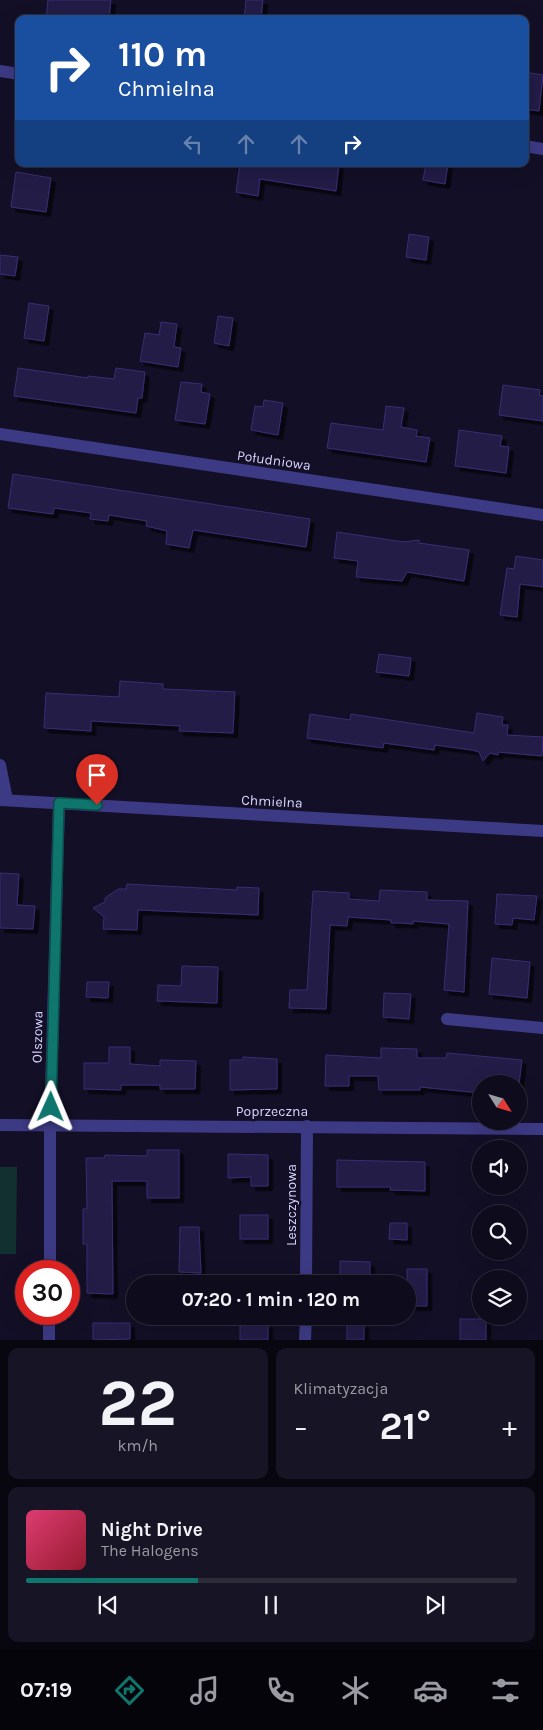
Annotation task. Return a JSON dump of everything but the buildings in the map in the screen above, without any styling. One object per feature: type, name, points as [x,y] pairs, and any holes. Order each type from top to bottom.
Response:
[{"type":"street","points":[[0,71],[15,73]]},
{"type":"street","points":[[529,147],[543,149]]},
{"type":"street","name":"Południowa","points":[[0,434],[543,514]]},
{"type":"street","points":[[0,765],[3,800]]},
{"type":"street","name":"Chmielna","points":[[3,800],[543,831]]},
{"type":"street","name":"Olszowa","points":[[50,1260],[50,1126],[59,803]]},
{"type":"street","points":[[447,1019],[543,1028]]},
{"type":"street","name":"Poprzeczna","points":[[0,1125],[543,1129]]},
{"type":"street","name":"Leszczynowa","points":[[306,1275],[307,1126]]},
{"type":"street","points":[[49,1340],[50,1325]]},
{"type":"street","points":[[305,1340],[306,1325]]},
{"type":"green space","points":[[0,1167],[17,1167],[16,1254],[0,1254]]},
{"type":"route","points":[[51,1107],[59,803],[97,805]]}]
